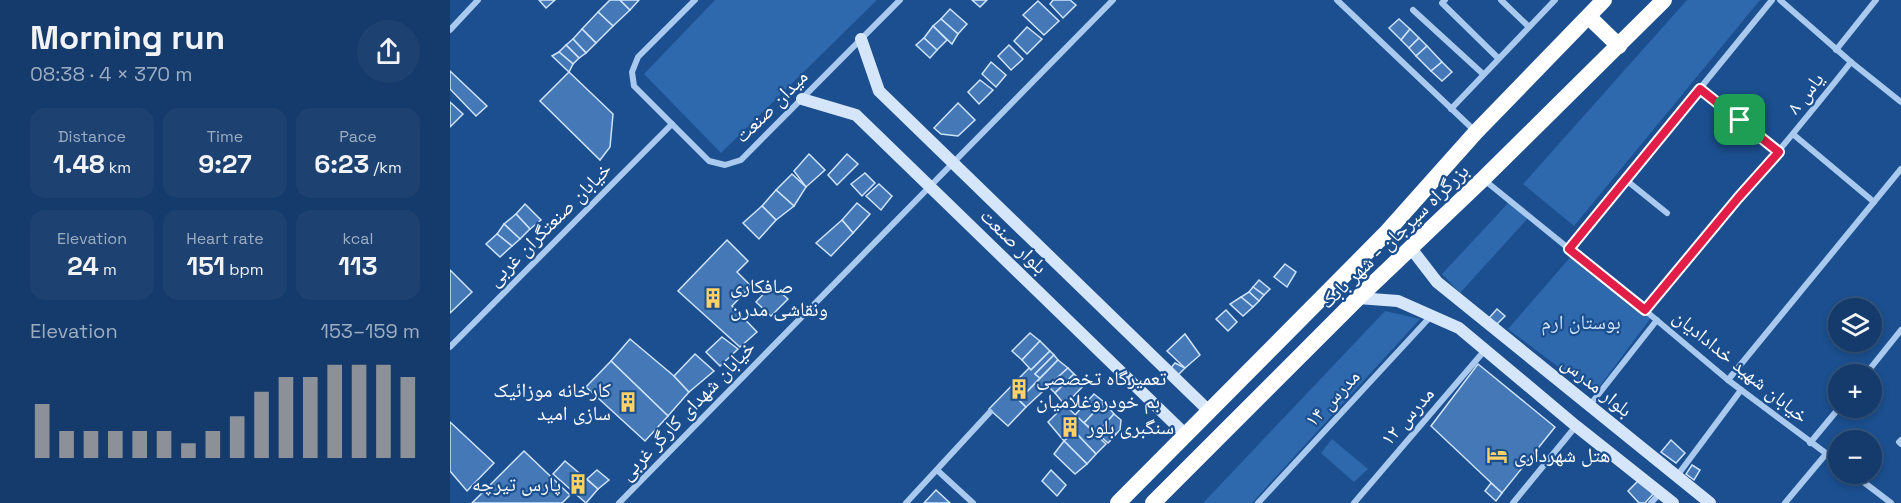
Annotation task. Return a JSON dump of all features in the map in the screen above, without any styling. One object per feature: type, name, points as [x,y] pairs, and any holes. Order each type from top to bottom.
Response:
[{"type":"highway","name":"بزرگراه سیرجان - شهر بابک","points":[[1118,503],[1385,234],[1476,132],[1604,0]]},
{"type":"highway","name":"بزرگراه سیرجان - شهر بابک","points":[[1153,503],[1358,298],[1483,179],[1664,0]]},
{"type":"highway","points":[[1589,17],[1619,46]]},
{"type":"street","points":[[450,30],[478,0]]},
{"type":"street","name":"میدان صنعت","points":[[695,0],[638,57],[632,72],[634,86],[709,161],[725,165],[741,160],[900,0]]},
{"type":"street","name":"خیابان شهدای کارگر غربی","points":[[619,503],[1113,0]]},
{"type":"street","points":[[1337,0],[1476,132]]},
{"type":"street","points":[[1444,0],[1442,3],[1498,58]]},
{"type":"street","points":[[1501,0],[1528,27]]},
{"type":"street","points":[[1451,109],[1555,0]]},
{"type":"street","points":[[1569,249],[1772,0]]},
{"type":"street","points":[[1780,0],[1836,50],[1900,99]]},
{"type":"street","points":[[1836,50],[1876,0]]},
{"type":"street","points":[[1413,10],[1483,74]]},
{"type":"street","name":"بلوار صنعت","points":[[861,39],[879,91],[1209,411]]},
{"type":"street","name":"یاس ۸","points":[[1645,310],[1794,135],[1851,62]]},
{"type":"street","points":[[1700,89],[1779,152]]},
{"type":"street","name":"بلوار صنعت","points":[[802,99],[856,115],[1185,434]]},
{"type":"street","name":"خیابان صنعتگران غربی","points":[[450,347],[672,124]]},
{"type":"street","points":[[1794,135],[1874,202]]},
{"type":"street","points":[[1728,380],[1901,169]]},
{"type":"street","name":"خیابان شهید خدادادیان","points":[[1483,179],[1728,380],[1826,454]]},
{"type":"street","points":[[1626,180],[1667,213]]},
{"type":"street","name":"بلوار مدرس","points":[[1410,247],[1437,282],[1710,503]]},
{"type":"street","points":[[1358,298],[1398,301],[1459,328],[1673,503]]},
{"type":"street","points":[[1459,328],[1464,319],[1473,312]]},
{"type":"street","name":"مدرس ۱۴","points":[[1258,503],[1431,316]]},
{"type":"street","points":[[1590,405],[1657,320]]},
{"type":"street","points":[[1874,364],[1900,332]]},
{"type":"street","name":"مدرس ۱۲","points":[[1354,503],[1485,350]]},
{"type":"street","points":[[1676,477],[1741,390]]},
{"type":"street","points":[[906,503],[990,412]]},
{"type":"street","points":[[1810,443],[1831,418]]},
{"type":"street","points":[[1513,503],[1576,426]]},
{"type":"street","points":[[1785,503],[1826,454]]},
{"type":"street","points":[[937,470],[973,503]]},
{"type":"street","points":[[1866,484],[1891,503]]},
{"type":"street","points":[[1651,503],[1660,493]]},
{"type":"green space","points":[[715,0],[877,0],[721,153],[644,74]]},
{"type":"green space","points":[[1687,0],[1760,0],[1574,226],[1523,184]]},
{"type":"green space","points":[[1511,200],[1529,217],[1460,293],[1442,274]]},
{"type":"green space","name":"بوستان ارم","points":[[1574,253],[1653,315],[1594,394],[1508,329]]},
{"type":"green space","points":[[1385,311],[1420,319],[1252,503],[1203,503]]},
{"type":"green space","points":[[1332,439],[1368,469],[1354,482],[1321,453]]},
{"type":"building","points":[[539,0],[555,0],[546,8]]},
{"type":"building","points":[[610,0],[620,0],[630,10],[613,26],[598,12]]},
{"type":"building","points":[[620,0],[639,0],[630,10]]},
{"type":"building","points":[[972,0],[987,0],[980,7]]},
{"type":"building","points":[[1053,0],[1070,0],[1076,5],[1063,18],[1050,4]]},
{"type":"building","points":[[1038,1],[1059,21],[1044,35],[1023,15]]},
{"type":"building","points":[[950,9],[967,24],[958,34],[941,19]]},
{"type":"building","points":[[598,12],[613,26],[596,43],[582,29]]},
{"type":"building","points":[[941,19],[958,34],[952,44],[933,26]]},
{"type":"building","points":[[1399,19],[1410,29],[1401,40],[1389,28]]},
{"type":"building","points":[[933,26],[947,40],[937,50],[924,38]]},
{"type":"building","points":[[1027,27],[1042,39],[1027,54],[1014,41]]},
{"type":"building","points":[[582,29],[596,43],[586,53],[573,39]]},
{"type":"building","points":[[1410,29],[1419,38],[1409,48],[1401,40]]},
{"type":"building","points":[[924,38],[937,50],[930,58],[916,45]]},
{"type":"building","points":[[1419,38],[1427,46],[1416,56],[1409,48]]},
{"type":"building","points":[[573,39],[586,53],[579,58],[566,45]]},
{"type":"building","points":[[566,45],[579,58],[573,64],[559,52]]},
{"type":"building","points":[[1009,45],[1023,59],[1011,70],[998,56]]},
{"type":"building","points":[[1427,46],[1442,62],[1431,71],[1416,56]]},
{"type":"building","points":[[559,52],[573,64],[569,72],[552,56]]},
{"type":"building","points":[[991,62],[1006,75],[996,87],[982,74]]},
{"type":"building","points":[[1442,62],[1452,72],[1442,81],[1431,71]]},
{"type":"building","points":[[450,71],[487,106],[476,116],[450,89]]},
{"type":"building","points":[[569,72],[613,114],[610,147],[600,160],[540,101]]},
{"type":"building","points":[[980,80],[993,90],[979,104],[968,92]]},
{"type":"building","points":[[450,102],[463,114],[450,127]]},
{"type":"building","points":[[958,103],[975,120],[958,136],[941,134],[934,128]]},
{"type":"building","points":[[809,154],[825,170],[806,187],[794,171]]},
{"type":"building","points":[[847,154],[858,164],[837,185],[828,175]]},
{"type":"building","points":[[865,173],[875,183],[862,196],[851,184]]},
{"type":"building","points":[[792,174],[806,187],[794,206],[776,190]]},
{"type":"building","points":[[879,184],[892,196],[881,210],[866,196]]},
{"type":"building","points":[[776,190],[794,206],[776,220],[762,206]]},
{"type":"building","points":[[857,203],[870,214],[853,233],[842,220]]},
{"type":"building","points":[[525,204],[541,220],[530,229],[516,214]]},
{"type":"building","points":[[762,206],[776,220],[759,239],[743,223]]},
{"type":"building","points":[[516,214],[530,229],[520,239],[504,224]]},
{"type":"building","points":[[842,220],[853,233],[831,256],[816,243]]},
{"type":"building","points":[[504,224],[520,239],[512,246],[497,234]]},
{"type":"building","points":[[497,234],[512,246],[500,257],[486,244]]},
{"type":"building","name":"صافکاری ونقاشی مدرن","points":[[727,240],[748,261],[737,272],[751,286],[732,306],[757,332],[740,347],[678,291]]},
{"type":"building","points":[[1285,264],[1296,272],[1287,287],[1274,277]]},
{"type":"building","points":[[450,270],[472,292],[450,313]]},
{"type":"building","points":[[1259,280],[1270,289],[1264,295],[1253,287]]},
{"type":"building","points":[[772,285],[788,299],[771,316],[756,302]]},
{"type":"building","points":[[1253,287],[1264,295],[1259,301],[1249,292]]},
{"type":"building","points":[[1249,292],[1259,301],[1253,307],[1241,297]]},
{"type":"building","points":[[1241,297],[1253,307],[1243,316],[1230,304]]},
{"type":"building","points":[[1497,309],[1505,316],[1496,325],[1489,318]]},
{"type":"building","points":[[1226,310],[1237,322],[1228,331],[1216,319]]},
{"type":"building","points":[[1030,333],[1040,341],[1022,360],[1012,351]]},
{"type":"building","points":[[1185,334],[1200,355],[1185,368],[1167,351]]},
{"type":"building","points":[[722,337],[738,349],[720,366],[706,352]]},
{"type":"building","points":[[630,339],[674,376],[689,392],[668,416],[611,361]]},
{"type":"building","points":[[1040,341],[1050,351],[1031,370],[1022,360]]},
{"type":"building","name":"تعمیرگاه تخصصی بم خودروغلامیان","points":[[1050,351],[1054,355],[1035,374],[1040,378],[1019,400],[1026,407],[1008,426],[989,409],[1029,368],[1031,370]]},
{"type":"building","points":[[695,354],[714,371],[689,392],[674,376]]},
{"type":"building","points":[[1054,355],[1058,360],[1040,378],[1035,374]]},
{"type":"building","points":[[1058,360],[1068,368],[1026,407],[1019,400]]},
{"type":"building","name":"کارخانه موزائیک سازی امید","points":[[611,361],[668,416],[645,441],[586,387]]},
{"type":"building","points":[[1175,363],[1185,368],[1177,376],[1170,369]]},
{"type":"building","name":"هتل شهرداری","points":[[1478,364],[1555,427],[1502,493],[1431,426]]},
{"type":"building","points":[[1068,368],[1074,374],[1055,393],[1048,386]]},
{"type":"building","points":[[1074,374],[1085,384],[1065,405],[1055,393]]},
{"type":"building","points":[[1094,394],[1104,402],[1084,423],[1075,415]]},
{"type":"building","points":[[1104,402],[1114,414],[1097,433],[1084,423]]},
{"type":"building","name":"سنگبری بلور","points":[[1065,405],[1106,444],[1096,454],[1075,432],[1064,441],[1048,422]]},
{"type":"building","points":[[1114,414],[1121,420],[1120,430],[1116,434],[1105,424]]},
{"type":"building","points":[[450,422],[494,463],[467,491],[450,471]]},
{"type":"building","points":[[1105,424],[1116,434],[1113,438],[1101,428]]},
{"type":"building","points":[[1101,428],[1113,438],[1108,443],[1097,433]]},
{"type":"building","points":[[1075,432],[1096,454],[1087,464],[1064,441]]},
{"type":"building","points":[[1671,440],[1685,453],[1676,463],[1661,452]]},
{"type":"building","points":[[1064,441],[1087,464],[1075,474],[1054,454]]},
{"type":"building","points":[[524,451],[570,495],[562,503],[472,503]]},
{"type":"building","name":"پارس تیرچه","points":[[565,461],[598,489],[586,503],[553,474]]},
{"type":"building","points":[[1692,465],[1700,470],[1694,480],[1686,474]]},
{"type":"building","points":[[597,470],[609,480],[598,489],[587,479]]},
{"type":"building","points":[[1051,470],[1066,485],[1057,496],[1042,481]]},
{"type":"building","points":[[1639,480],[1654,493],[1645,503],[1639,503],[1628,491]]},
{"type":"building","points":[[1491,483],[1502,493],[1496,501],[1485,491]]},
{"type":"building","points":[[936,490],[950,503],[924,503]]},
{"type":"place","name":"صافکاری ونقاشی مدرن","points":[[713,298]]},
{"type":"place","name":"تعمیرگاه تخصصی بم خودروغلامیان","points":[[1019,389]]},
{"type":"place","name":"کارخانه موزائیک سازی امید","points":[[628,402]]},
{"type":"place","name":"سنگبری بلور","points":[[1070,427]]},
{"type":"place","name":"هتل شهرداری","points":[[1497,455]]},
{"type":"place","name":"پارس تیرچه","points":[[578,484]]},
{"type":"route","points":[[1700,89],[1740,120],[1779,152],[1645,310],[1569,249],[1700,89]]}]
